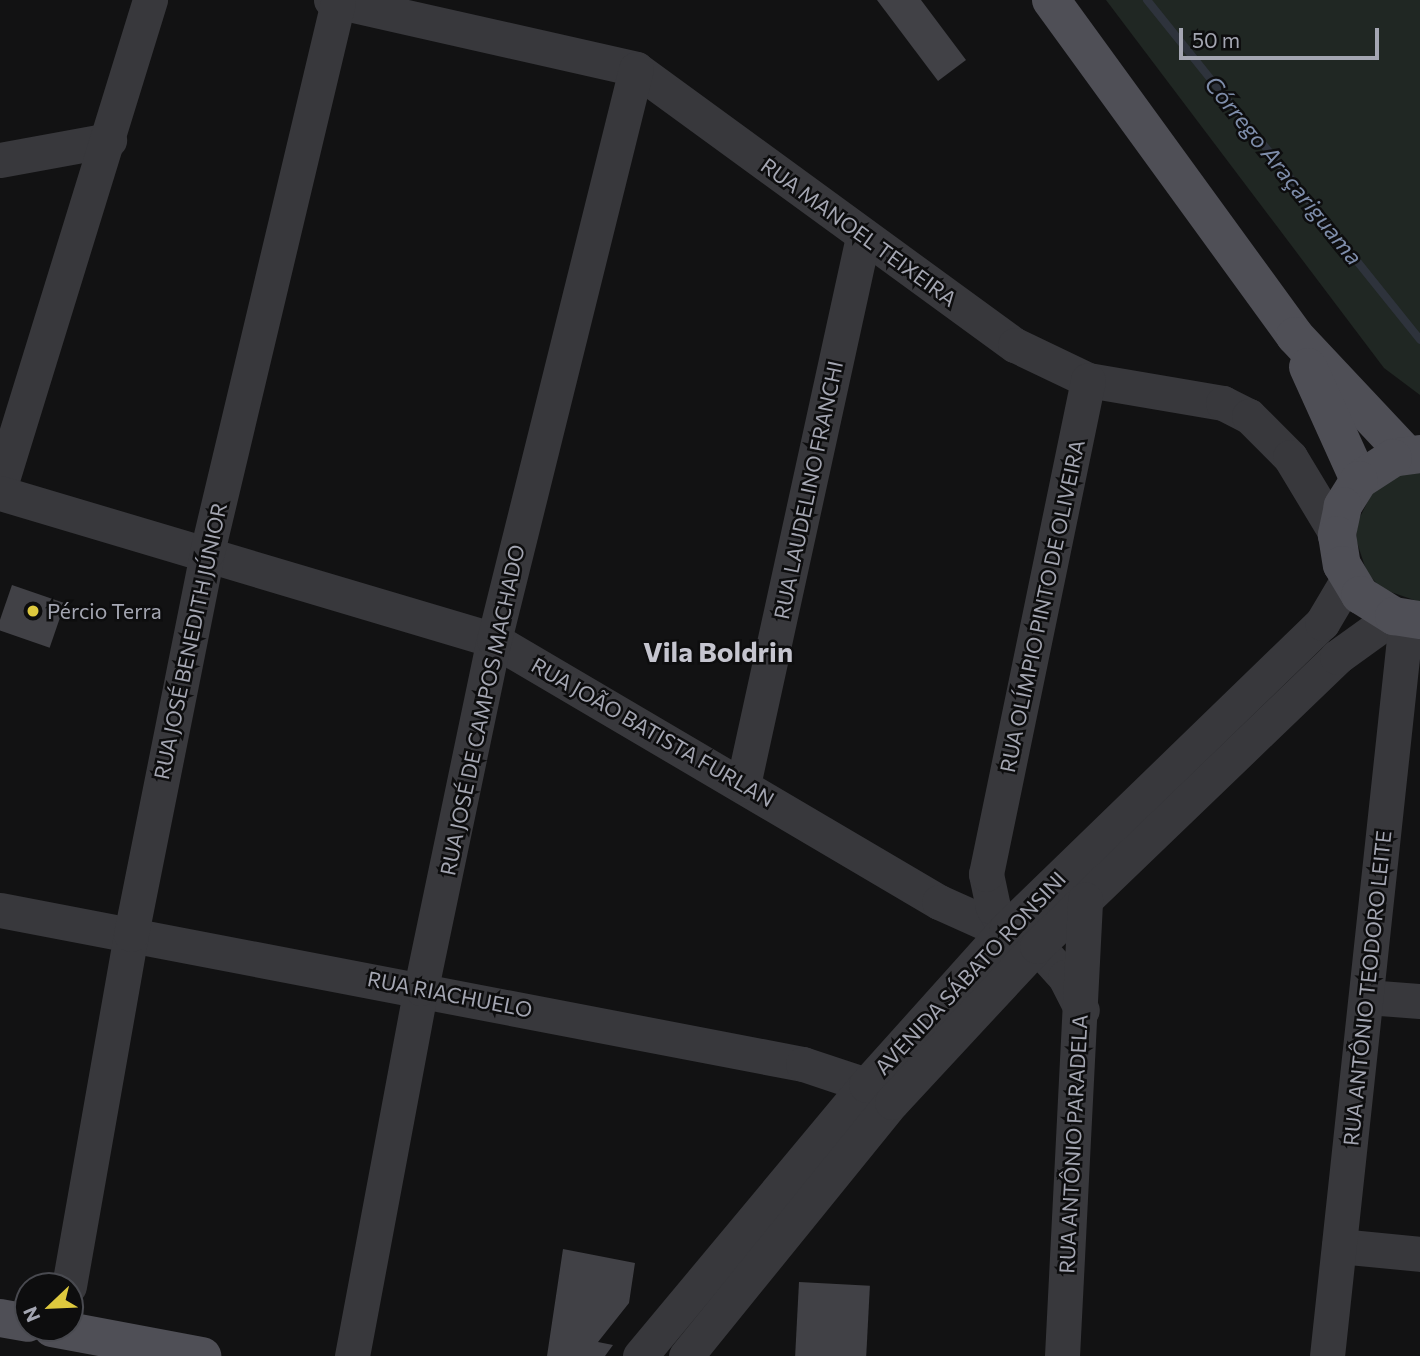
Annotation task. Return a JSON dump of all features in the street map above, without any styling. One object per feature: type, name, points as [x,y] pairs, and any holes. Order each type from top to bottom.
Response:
[{"type":"main road","points":[[1051,0],[1295,337],[1413,454],[1380,463],[1359,480],[1343,506],[1337,535],[1348,579],[1376,608],[1407,619]]},
{"type":"main road","points":[[1295,337],[1359,480]]},
{"type":"main road","points":[[84,1333],[202,1356]]},
{"type":"street","points":[[0,486],[109,140],[150,0]]},
{"type":"street","name":"RUA MANOEL TEIXEIRA","points":[[335,1],[636,68],[863,237],[1015,345],[1088,380],[1210,400],[1249,416],[1290,457],[1337,535]]},
{"type":"street","name":"RUA JOSÉ BENEDITH JÚNIOR","points":[[71,1272],[131,934],[206,552],[335,1]]},
{"type":"street","name":"RUA JOSÉ DE CAMPOS MACHADO","points":[[352,1356],[421,988],[494,639],[636,68]]},
{"type":"street","points":[[0,160],[109,140]]},
{"type":"street","name":"RUA LAUDELINO FRANCHI","points":[[743,785],[863,237]]},
{"type":"street","name":"RUA OLÍMPIO PINTO DE OLIVEIRA","points":[[1014,921],[988,889],[996,833],[1088,380]]},
{"type":"street","name":"RUA JOÃO BATISTA FURLAN","points":[[0,493],[494,639],[939,902],[1014,921],[1037,946]]},
{"type":"street","name":"AVENIDA SÁBATO RONSINI","points":[[640,1356],[751,1245],[879,1094],[1014,921],[1322,623],[1348,579]]},
{"type":"street","name":"AVENIDA SÁBATO RONSINI","points":[[879,1094],[1337,657],[1407,619]]},
{"type":"street","name":"RUA ANTÔNIO TEODORO LEITE","points":[[1327,1356],[1407,619]]},
{"type":"street","points":[[1337,657],[1371,664],[1399,684]]},
{"type":"street","points":[[1082,1010],[1085,900]]},
{"type":"street","name":"RUA RIACHUELO","points":[[0,910],[421,988],[803,1065],[879,1094]]},
{"type":"street","name":"RUA ANTÔNIO PARADELA","points":[[1037,946],[1065,977],[1082,1010],[1062,1356]]},
{"type":"street","points":[[1366,997],[1420,1001]]},
{"type":"street","name":"AVENIDA SÁBATO RONSINI","points":[[686,1356],[751,1245]]},
{"type":"street","points":[[1339,1246],[1420,1254]]},
{"type":"shaded area","points":[[1106,0],[1420,0],[1420,395],[1384,368]]},
{"type":"shaded area","points":[[1420,470],[1420,602],[1382,589],[1367,573],[1356,539],[1358,521],[1374,489],[1389,478]]},
{"type":"building","points":[[877,0],[921,0],[966,60],[938,81]]},
{"type":"building","name":"Pércio Terra","points":[[12,585],[65,603],[50,648],[0,631],[0,620]]},
{"type":"building","points":[[563,1249],[635,1263],[629,1303],[598,1342],[613,1345],[605,1356],[547,1356]]},
{"type":"building","points":[[799,1282],[870,1286],[866,1356],[795,1356]]},
{"type":"waterway","name":"Córrego Araçariguama","points":[[1147,0],[1420,340]]},
{"type":"place","name":"Pércio Terra","points":[[33,611]]},
{"type":"district","name":"Vila Boldrin","points":[[718,651]]}]
